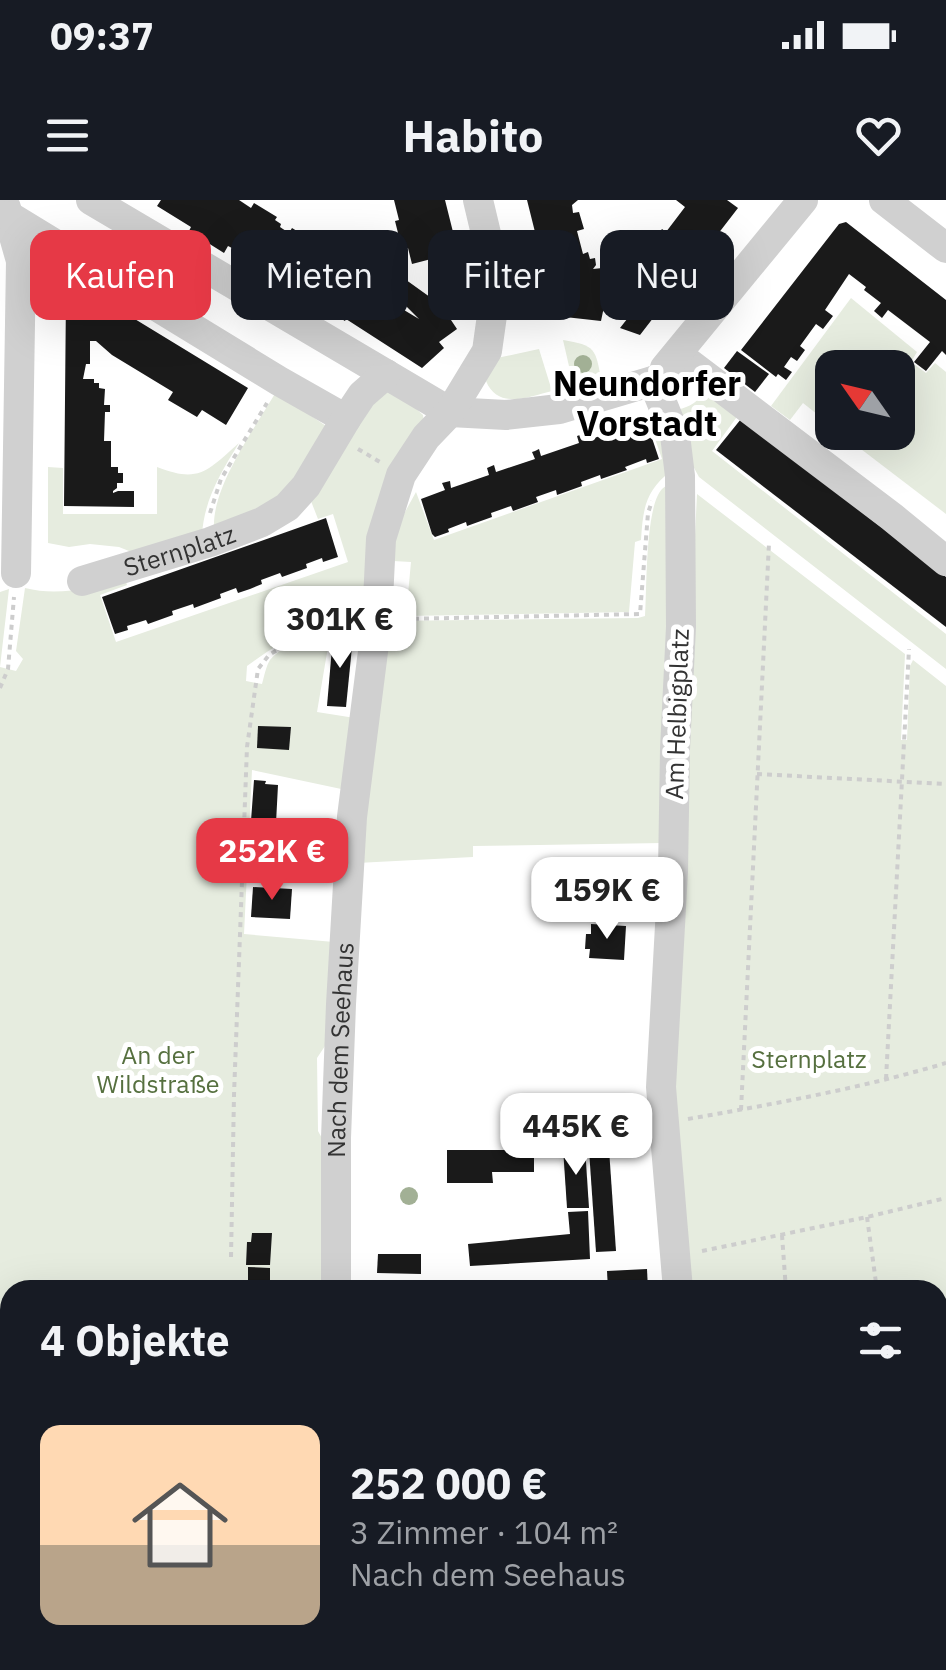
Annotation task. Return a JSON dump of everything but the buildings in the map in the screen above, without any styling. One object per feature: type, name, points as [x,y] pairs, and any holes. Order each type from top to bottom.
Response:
[{"type":"street","points":[[91,200],[450,412],[506,415],[558,409],[653,382],[802,200]]},
{"type":"street","name":"Nach dem Seehaus","points":[[336,1280],[340,1004],[352,817],[377,620],[381,539],[401,476],[426,436],[450,412],[487,351],[495,294],[478,200]]},
{"type":"street","points":[[884,200],[946,248]]},
{"type":"street","points":[[6,208],[280,381],[341,427]]},
{"type":"street","points":[[6,208],[21,261],[16,573]]},
{"type":"street","points":[[678,355],[946,561]]},
{"type":"street","name":"Sternplatz","points":[[82,581],[210,542],[287,508],[306,486],[362,394],[386,374]]},
{"type":"street","name":"Am Helbigplatz","points":[[653,382],[675,434],[680,476],[681,627],[674,872],[661,1087],[677,1280]]},
{"type":"path","points":[[210,542],[210,511],[221,479],[280,381]]},
{"type":"path","points":[[341,427],[401,476]]},
{"type":"path","points":[[231,1257],[247,747],[258,670],[269,654],[298,637],[342,623],[640,614],[648,513],[662,483],[680,476]]},
{"type":"path","points":[[740,1110],[769,543]]},
{"type":"path","points":[[0,688],[8,669],[16,573]]},
{"type":"path","points":[[886,1079],[909,649]]},
{"type":"path","points":[[757,774],[946,784]]},
{"type":"path","points":[[664,1123],[946,1064]]},
{"type":"path","points":[[675,1257],[945,1198],[946,1209]]},
{"type":"path","points":[[867,1218],[876,1280]]},
{"type":"path","points":[[782,1235],[785,1280]]},
{"type":"green space","points":[[851,298],[915,350],[815,350],[815,413],[803,403],[790,420],[771,406]]},
{"type":"green space","points":[[563,340],[592,350],[601,380],[574,388]]},
{"type":"green space","points":[[539,349],[552,391],[514,399],[498,396],[491,390],[486,381],[497,358]]},
{"type":"green space","points":[[935,363],[946,372],[946,514],[862,450],[915,450],[915,365],[926,373]]},
{"type":"green space","points":[[708,384],[739,414],[712,451],[946,634],[946,669],[699,477],[676,410],[696,402]]},
{"type":"green space","name":"An der Wildstraße","points":[[383,389],[414,407],[423,415],[424,423],[367,613],[304,632],[277,646],[247,666],[246,681],[262,684],[270,660],[288,646],[327,633],[363,627],[361,637],[330,635],[317,712],[355,718],[346,790],[252,770],[244,934],[334,942],[331,1037],[317,1058],[318,1131],[329,1151],[330,1280],[0,1280],[0,667],[16,671],[23,659],[16,651],[25,588],[63,591],[125,579],[127,585],[100,595],[116,642],[348,562],[333,514],[318,519],[309,496]]},
{"type":"green space","points":[[276,392],[329,428],[290,493],[214,528],[227,476]]},
{"type":"green space","points":[[661,415],[671,471],[647,501],[641,540],[635,542],[629,612],[406,616],[411,562],[393,561],[394,532],[416,492],[434,540],[662,459],[651,427]]},
{"type":"green space","points":[[239,443],[210,498],[202,535],[139,555],[119,547],[48,543],[48,467],[63,468],[63,514],[157,514],[157,467],[184,474],[203,472]]},
{"type":"green space","points":[[676,481],[663,843],[473,846],[473,857],[357,863],[387,621],[645,616],[652,513],[662,489]]},
{"type":"green space","name":"Sternplatz","points":[[697,494],[905,654],[901,740],[907,740],[913,660],[946,686],[946,1280],[685,1280],[670,1052]]},
{"type":"green space","points":[[9,589],[0,667],[0,592]]},
{"type":"district","name":"Neundorfer Vorstadt","points":[[647,404]]}]
